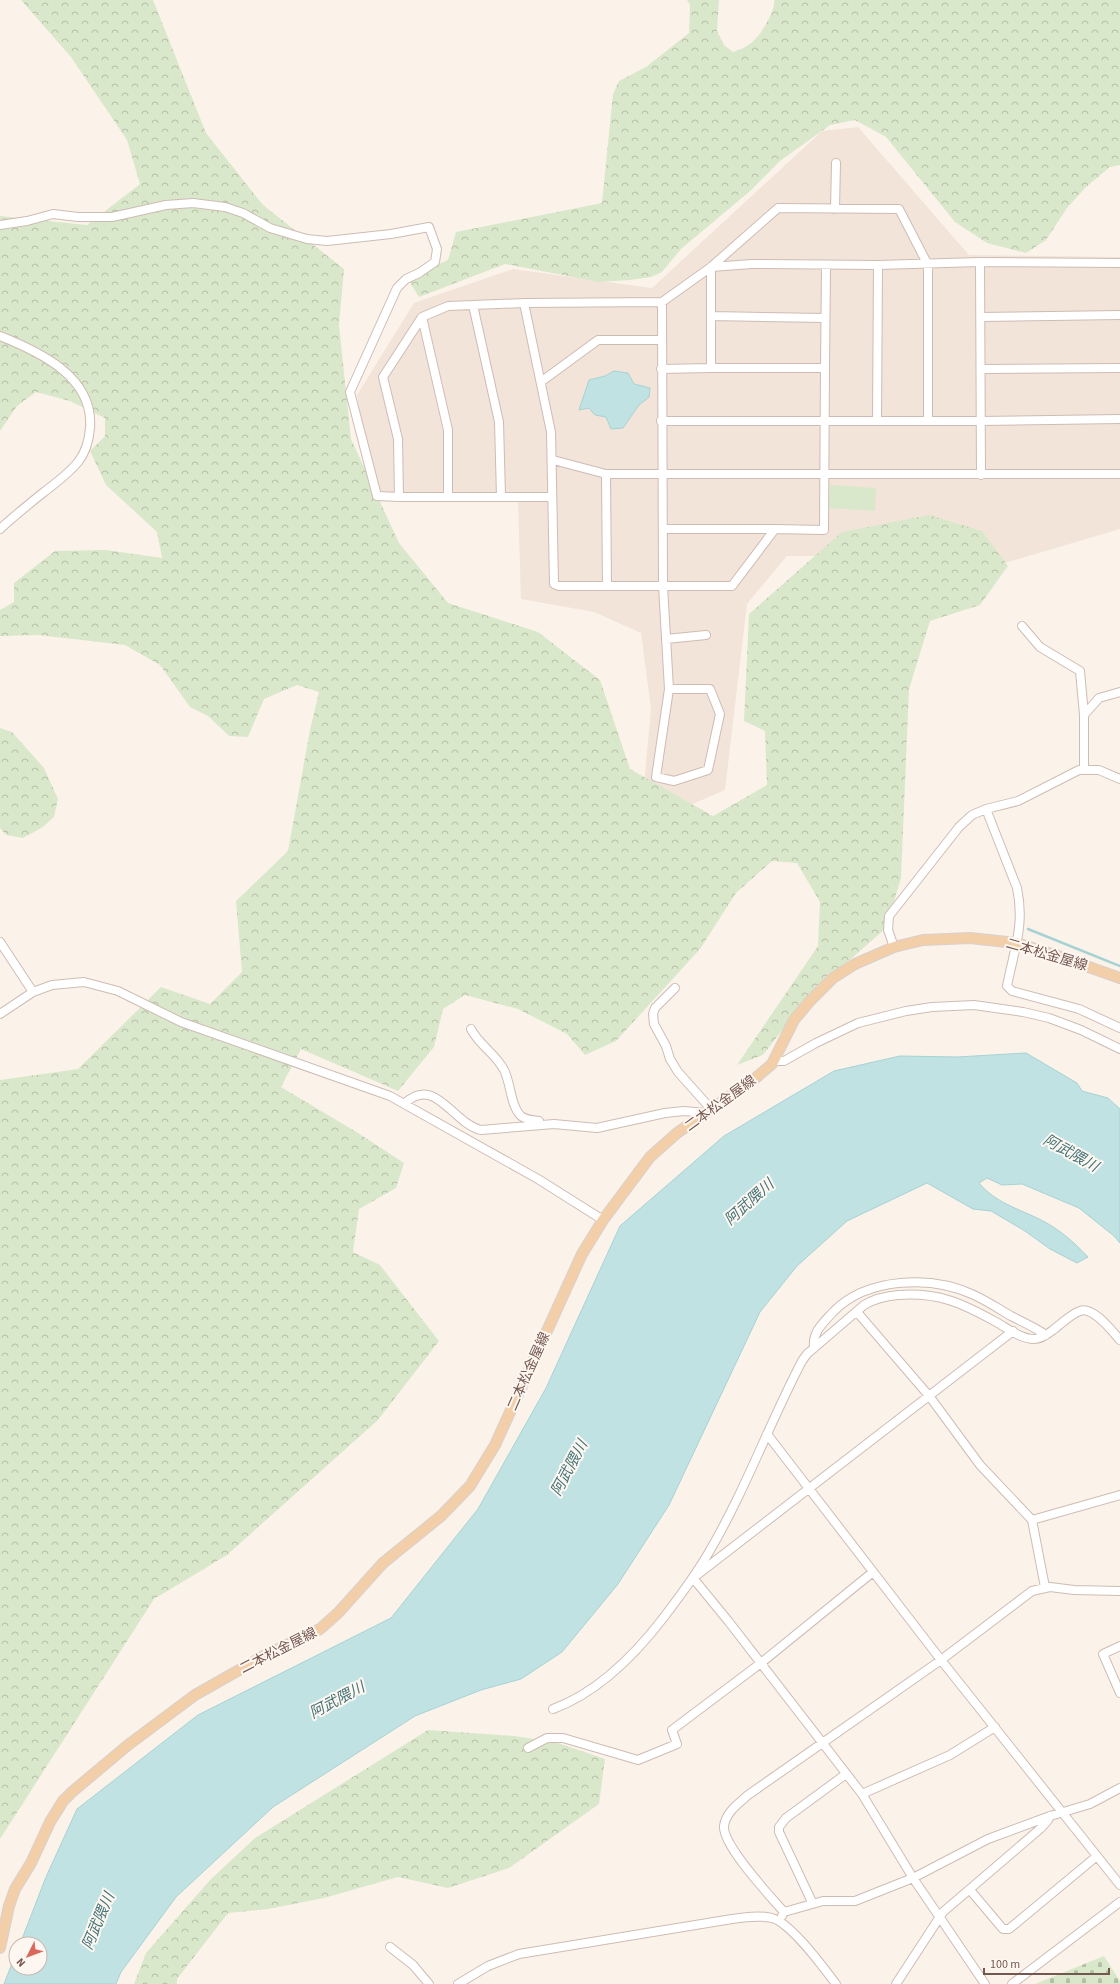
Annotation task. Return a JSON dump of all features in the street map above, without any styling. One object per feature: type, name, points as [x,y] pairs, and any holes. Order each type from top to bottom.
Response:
[{"type":"main road","name":"二本松金屋線","points":[[0,1948],[15,1889],[31,1863],[50,1822],[63,1801],[72,1792],[128,1745],[195,1695],[262,1657],[320,1629],[338,1613],[383,1563],[441,1516],[470,1486],[494,1445],[582,1254],[603,1220],[650,1157],[677,1133],[752,1081],[773,1061],[794,1020],[833,978],[855,964],[894,947],[922,940],[970,938],[1016,944],[1058,956],[1120,978]]},
{"type":"street","points":[[835,209],[836,163]]},
{"type":"street","points":[[0,225],[53,214],[78,217],[112,217],[166,205],[194,203],[225,207],[243,213],[270,228],[307,239],[327,241],[391,234],[429,227],[436,248],[435,262],[424,271],[406,279],[397,288],[359,374],[352,384],[350,392],[377,496],[399,498],[552,497]]},
{"type":"street","points":[[399,498],[398,439],[383,377],[422,317],[448,306],[524,303],[662,302],[711,267],[778,208],[899,209],[928,265],[928,421]]},
{"type":"street","points":[[711,267],[752,264],[928,265],[980,262],[1120,263]]},
{"type":"street","points":[[980,262],[981,475]]},
{"type":"street","points":[[663,529],[824,530],[826,265]]},
{"type":"street","points":[[877,421],[878,265]]},
{"type":"street","points":[[711,267],[711,368]]},
{"type":"street","points":[[662,302],[661,421],[663,586],[669,689],[656,777],[674,781],[708,770],[720,714],[710,689],[669,689]]},
{"type":"street","points":[[524,303],[542,381],[551,432],[554,584],[559,586],[732,586],[776,529]]},
{"type":"street","points":[[472,305],[500,422],[501,497]]},
{"type":"street","points":[[981,317],[1120,315]]},
{"type":"street","points":[[711,316],[825,318]]},
{"type":"street","points":[[422,317],[448,430],[448,497]]},
{"type":"street","points":[[0,336],[30,348],[61,367],[85,396],[91,420],[88,444],[77,463],[67,474],[0,529]]},
{"type":"street","points":[[542,381],[598,340],[662,340]]},
{"type":"street","points":[[662,369],[825,368]]},
{"type":"street","points":[[980,369],[1120,368]]},
{"type":"street","points":[[661,421],[981,421],[1120,419]]},
{"type":"street","points":[[552,460],[606,474],[824,476],[1120,474]]},
{"type":"street","points":[[606,474],[607,586]]},
{"type":"street","points":[[1022,626],[1040,647],[1080,671],[1084,715],[1084,770]]},
{"type":"street","points":[[666,639],[706,635]]},
{"type":"street","points":[[1084,715],[1099,698],[1120,692]]},
{"type":"street","points":[[894,947],[888,930],[889,916],[959,827],[972,815],[986,809],[1018,801],[1060,778],[1084,770],[1099,770],[1120,779]]},
{"type":"street","points":[[986,809],[1017,888],[1021,919],[1007,986],[1009,990],[1079,1009],[1120,1028]]},
{"type":"street","points":[[0,942],[33,992]]},
{"type":"street","points":[[0,1014],[33,992],[52,985],[69,983],[97,984],[118,991],[181,1022],[237,1043],[357,1084],[404,1104],[538,1179],[603,1220]]},
{"type":"street","points":[[675,988],[655,1008],[653,1014],[654,1024],[666,1046],[670,1059],[678,1072],[708,1111]]},
{"type":"street","points":[[773,1061],[784,1061],[816,1043],[858,1023],[906,1011],[939,1006],[974,1005],[1030,1014],[1081,1030],[1120,1049]]},
{"type":"street","points":[[471,1029],[475,1036],[503,1067],[516,1109],[526,1119],[546,1122],[549,1124]]},
{"type":"street","points":[[404,1104],[417,1095],[423,1093],[429,1094],[452,1110],[472,1128],[481,1130],[549,1124],[597,1128],[665,1113],[708,1111]]},
{"type":"street","points":[[814,1348],[813,1342],[816,1331],[838,1307],[854,1296],[875,1288],[898,1283],[929,1284],[950,1287],[974,1295],[1046,1335]]},
{"type":"street","points":[[553,1709],[562,1706],[602,1681],[625,1662],[647,1640],[693,1578],[709,1552],[729,1515],[802,1361],[814,1348],[869,1302],[886,1297],[926,1294],[945,1298],[963,1305],[1026,1337],[1035,1339],[1046,1335],[1080,1311],[1085,1310],[1093,1312],[1120,1340]]},
{"type":"street","points":[[857,1312],[930,1397],[980,1465],[1032,1520],[1045,1587]]},
{"type":"street","points":[[693,1578],[930,1397],[1013,1331]]},
{"type":"street","points":[[768,1434],[941,1660],[1120,1885]]},
{"type":"street","points":[[1032,1520],[1120,1495]]},
{"type":"street","points":[[528,1748],[547,1738],[563,1738],[638,1760],[677,1744],[672,1730],[761,1663],[873,1572]]},
{"type":"street","points":[[693,1578],[862,1794],[913,1878],[985,1984]]},
{"type":"street","points":[[784,1912],[730,1846],[725,1837],[724,1828],[726,1820],[733,1808],[738,1803],[822,1742],[941,1660],[1032,1591],[1045,1587],[1074,1590],[1120,1591]]},
{"type":"street","points":[[1120,1646],[1103,1654],[1117,1677],[1120,1693]]},
{"type":"street","points":[[862,1794],[932,1764],[995,1727]]},
{"type":"street","points":[[812,1902],[779,1832],[779,1827],[786,1818],[846,1774]]},
{"type":"street","points":[[779,1922],[784,1912],[812,1902],[855,1901],[913,1878],[988,1839],[1050,1816],[1090,1804],[1120,1788]]},
{"type":"street","points":[[896,1984],[940,1916],[1041,1828],[1050,1816]]},
{"type":"street","points":[[970,1890],[1003,1929],[1009,1929],[1097,1856]]},
{"type":"street","points":[[1012,1984],[1120,1902]]},
{"type":"street","points":[[458,1984],[494,1963],[533,1951],[745,1917],[766,1918],[779,1922],[792,1932],[836,1984]]},
{"type":"street","points":[[390,1947],[413,1965],[429,1984]]},
{"type":"shaded area","points":[[858,127],[969,255],[1120,257],[1120,529],[903,593],[834,556],[787,556],[747,604],[725,790],[681,809],[643,796],[651,709],[641,633],[594,612],[521,599],[518,502],[375,500],[357,395],[414,303],[513,269],[652,288],[822,131]]},
{"type":"green space","points":[[21,0],[153,0],[206,133],[263,205],[344,269],[339,325],[351,439],[399,543],[448,603],[538,632],[600,680],[630,769],[713,816],[767,785],[765,731],[744,721],[749,614],[842,532],[929,515],[982,531],[1008,566],[980,605],[930,621],[909,689],[901,878],[886,928],[808,997],[763,1055],[737,1065],[818,946],[820,902],[797,863],[772,861],[736,893],[700,949],[616,1041],[585,1055],[567,1034],[518,1009],[465,995],[443,1009],[434,1047],[398,1091],[301,1049],[281,1087],[358,1133],[404,1163],[396,1188],[359,1209],[353,1252],[380,1265],[439,1341],[378,1420],[227,1555],[154,1599],[0,1839],[0,1080],[78,1069],[161,987],[210,1004],[242,972],[236,901],[288,851],[310,730],[319,692],[297,685],[264,699],[248,737],[229,736],[208,716],[190,707],[160,665],[125,645],[38,635],[0,636],[0,610],[14,602],[14,583],[55,551],[106,550],[162,558],[157,532],[106,485],[90,451],[105,436],[105,418],[70,401],[36,392],[17,406],[0,431],[0,216],[87,225],[140,184],[127,140],[71,57]]},
{"type":"green space","points":[[687,0],[719,0],[717,31],[724,45],[733,52],[743,48],[755,40],[760,34],[771,14],[774,0],[1120,0],[1120,165],[1110,167],[1086,187],[1067,208],[1046,240],[1026,253],[987,243],[955,222],[886,137],[855,120],[830,125],[780,161],[749,192],[681,249],[662,272],[651,277],[599,282],[505,264],[419,297],[407,278],[448,260],[456,232],[602,203],[613,94],[619,81],[646,67],[689,33],[690,5]]},
{"type":"green space","points":[[830,485],[876,488],[875,511],[829,508]]},
{"type":"green space","points":[[0,728],[12,732],[44,768],[58,799],[54,817],[43,827],[23,838],[6,835],[0,828]]},
{"type":"green space","points":[[428,1730],[514,1736],[555,1742],[605,1759],[599,1804],[509,1868],[448,1888],[398,1877],[324,1898],[268,1909],[228,1913],[177,1979],[177,1984],[134,1984],[146,1953],[210,1880],[255,1838]]},
{"type":"green space","points":[[1104,1956],[1120,1981],[1120,1984],[1035,1984]]},
{"type":"water","points":[[614,371],[628,373],[634,384],[650,388],[649,397],[639,405],[623,428],[611,429],[606,417],[595,415],[589,408],[579,410],[589,380],[605,376]]},
{"type":"water","name":"阿武隈川","points":[[1026,1053],[1077,1083],[1082,1091],[1108,1098],[1120,1109],[1120,1243],[1114,1236],[1079,1208],[1022,1184],[1002,1185],[987,1178],[979,1183],[992,1196],[1053,1227],[1088,1257],[1077,1263],[1050,1249],[1025,1231],[991,1211],[973,1209],[927,1183],[847,1221],[797,1266],[760,1312],[669,1505],[618,1584],[562,1652],[521,1679],[481,1690],[415,1716],[273,1807],[176,1897],[121,1972],[116,1984],[4,1984],[8,1974],[8,1976],[48,1976],[48,1936],[23,1936],[46,1877],[77,1809],[198,1715],[391,1618],[478,1509],[546,1388],[620,1226],[724,1136],[834,1071],[900,1056],[957,1057]]},
{"type":"waterway","points":[[1028,929],[1120,966]]}]
